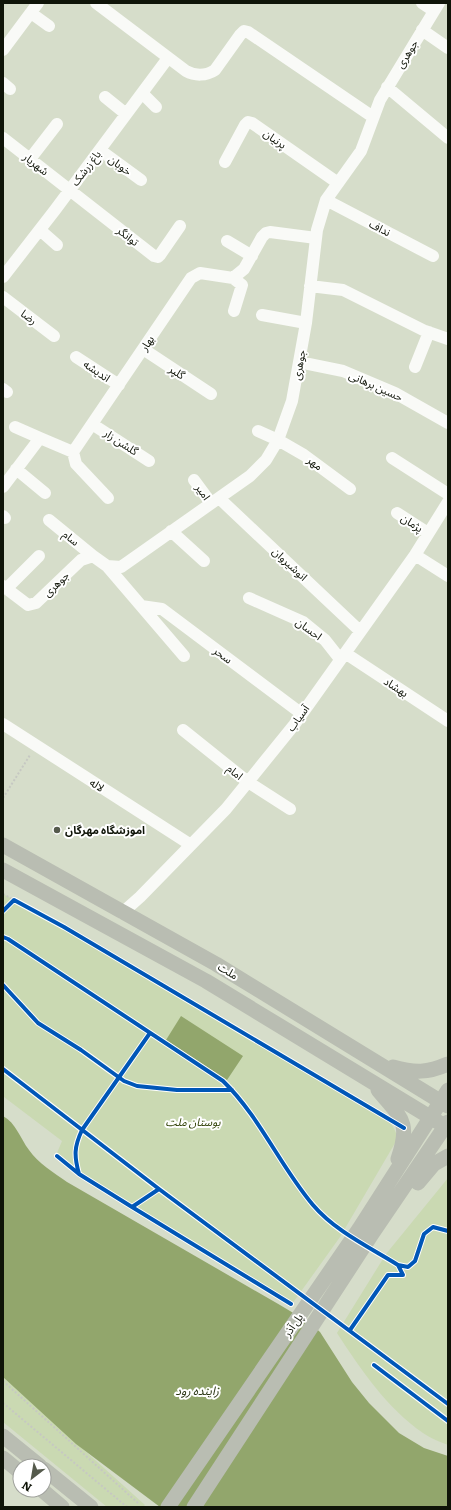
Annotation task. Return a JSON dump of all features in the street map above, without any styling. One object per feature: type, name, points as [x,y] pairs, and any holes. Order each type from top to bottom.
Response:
[{"type":"main road","name":"ملت","points":[[3,845],[122,913],[216,964],[377,1063],[446,1099]]},
{"type":"main road","name":"ملت","points":[[3,870],[206,980],[430,1117],[447,1125]]},
{"type":"main road","points":[[377,1063],[411,1072],[430,1071],[448,1064]]},
{"type":"main road","points":[[370,1080],[398,1114],[403,1123],[405,1134],[390,1180]]},
{"type":"main road","name":"پل آذر","points":[[194,1507],[366,1232],[390,1180],[430,1117],[446,1099]]},
{"type":"main road","name":"پل آذر","points":[[168,1507],[366,1232],[447,1125]]},
{"type":"main road","points":[[366,1232],[391,1219],[425,1172],[434,1164],[448,1156]]},
{"type":"main road","points":[[3,1436],[30,1458]]},
{"type":"main road","points":[[3,1458],[12,1465]]},
{"type":"main road","points":[[52,1475],[91,1507]]},
{"type":"main road","points":[[51,1498],[62,1507]]},
{"type":"street","points":[[96,3],[192,75],[201,75],[215,70],[240,35],[244,31],[248,32],[373,117]]},
{"type":"street","points":[[422,3],[436,7]]},
{"type":"street","name":"جوهری","points":[[107,566],[121,567],[250,476],[266,460],[278,440],[292,401],[306,323],[317,230],[326,200],[361,151],[380,100],[436,7]]},
{"type":"street","points":[[3,50],[34,8],[49,26]]},
{"type":"street","points":[[422,30],[448,48]]},
{"type":"street","name":"باغ زرشک","points":[[4,275],[40,230],[168,58]]},
{"type":"street","points":[[387,87],[448,138]]},
{"type":"street","points":[[142,92],[156,107]]},
{"type":"street","points":[[105,97],[126,114]]},
{"type":"street","name":"پرنیان","points":[[225,162],[248,122],[252,123],[338,184]]},
{"type":"street","points":[[30,159],[57,124]]},
{"type":"street","name":"شهریار","points":[[3,138],[70,190]]},
{"type":"street","name":"خوبان","points":[[100,150],[141,180]]},
{"type":"street","name":"توانگر","points":[[70,190],[154,256],[158,257],[160,255],[180,226]]},
{"type":"street","name":"نداف","points":[[326,200],[433,256]]},
{"type":"street","points":[[40,230],[57,244]]},
{"type":"street","points":[[234,312],[242,285],[233,278],[244,269],[262,237],[270,232],[316,238]]},
{"type":"street","points":[[227,241],[252,256]]},
{"type":"street","name":"بهار","points":[[74,452],[191,278],[200,273],[233,278]]},
{"type":"street","points":[[310,286],[343,290],[430,332],[448,338]]},
{"type":"street","name":"رضا","points":[[3,297],[54,336]]},
{"type":"street","points":[[262,315],[306,323]]},
{"type":"street","points":[[415,367],[430,332]]},
{"type":"street","name":"گلپر","points":[[143,349],[211,394]]},
{"type":"street","name":"اندیشه","points":[[76,357],[119,385]]},
{"type":"street","name":"حسین برهانی","points":[[299,362],[343,371],[395,393],[448,424]]},
{"type":"street","name":"گلشن زار","points":[[92,424],[149,461]]},
{"type":"street","points":[[15,427],[74,452],[76,464],[108,498]]},
{"type":"street","name":"مهر","points":[[258,431],[278,440],[304,455],[350,489]]},
{"type":"street","points":[[4,482],[40,438]]},
{"type":"street","points":[[392,458],[448,494]]},
{"type":"street","points":[[16,469],[44,493]]},
{"type":"street","name":"امیر","points":[[194,480],[215,500]]},
{"type":"street","name":"انوشیروان","points":[[215,500],[360,631]]},
{"type":"street","name":"آسیاب","points":[[122,913],[226,809],[302,714],[415,555],[448,502]]},
{"type":"street","name":"پژمان","points":[[397,513],[428,533]]},
{"type":"street","name":"سام","points":[[49,520],[93,556]]},
{"type":"street","points":[[171,531],[204,561]]},
{"type":"street","points":[[415,555],[448,576]]},
{"type":"street","points":[[5,588],[39,556]]},
{"type":"street","points":[[93,556],[107,566],[184,656]]},
{"type":"street","name":"جوهری","points":[[5,588],[28,605],[36,603],[81,560],[93,556]]},
{"type":"street","name":"احسان","points":[[249,598],[303,622],[343,656]]},
{"type":"street","name":"سحر","points":[[141,606],[162,608],[302,714]]},
{"type":"street","name":"بهشاد","points":[[343,656],[448,721]]},
{"type":"street","name":"لاله","points":[[3,724],[191,845]]},
{"type":"street","name":"امام","points":[[183,730],[248,782],[290,809]]},
{"type":"path","points":[[3,798],[36,745]]},
{"type":"path","points":[[3,894],[14,900]]},
{"type":"path","points":[[3,1381],[138,1504]]},
{"type":"path","points":[[3,1403],[127,1507]]},
{"type":"green space","name":"بوستان ملت","points":[[3,894],[98,946],[192,1001],[377,1113],[393,1126],[398,1138],[340,1237],[292,1304],[219,1257],[114,1194],[70,1164],[57,1153],[62,1141],[4,1097]]},
{"type":"green space","points":[[448,1178],[448,1445],[426,1435],[410,1423],[386,1400],[365,1374],[337,1333],[386,1254]]},
{"type":"green space","points":[[3,1377],[145,1505],[143,1507],[107,1507],[52,1462],[52,1458],[47,1458],[3,1422]]},
{"type":"water","points":[[181,1016],[243,1056],[227,1080],[166,1040]]},
{"type":"water","name":"زاینده رود","points":[[3,1116],[15,1127],[29,1150],[46,1168],[67,1182],[310,1323],[320,1332],[352,1382],[369,1403],[399,1433],[424,1448],[448,1456],[448,1507],[160,1507],[76,1444],[3,1377]]},
{"type":"cycle path","points":[[3,911],[14,900],[64,927],[404,1128]]},
{"type":"cycle path","points":[[3,937],[223,1081],[248,1110],[301,1190],[313,1205],[331,1223],[342,1231],[398,1265],[408,1267],[415,1261],[424,1234],[433,1227],[448,1231]]},
{"type":"cycle path","points":[[3,985],[38,1023],[81,1050],[124,1081],[137,1086],[177,1090],[232,1090]]},
{"type":"cycle path","points":[[57,1156],[79,1174],[76,1162],[76,1147],[82,1130],[150,1033]]},
{"type":"cycle path","points":[[3,1069],[159,1189],[448,1404]]},
{"type":"cycle path","points":[[79,1174],[132,1207],[159,1189]]},
{"type":"cycle path","points":[[132,1207],[291,1304]]},
{"type":"cycle path","points":[[350,1330],[388,1275],[403,1275],[398,1265]]},
{"type":"cycle path","points":[[374,1365],[448,1421]]},
{"type":"place","name":"اموزشگاه مهرگان","points":[[57,830]]}]
